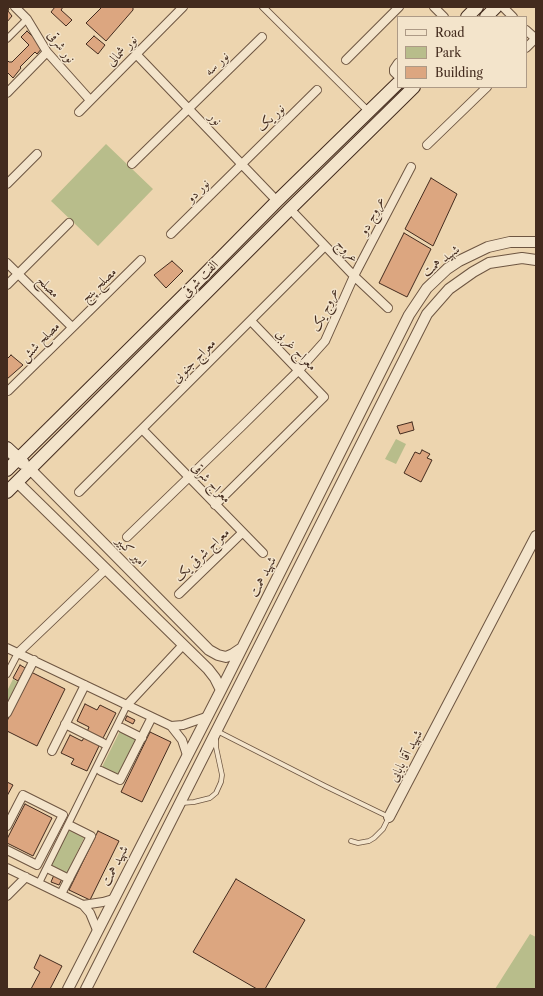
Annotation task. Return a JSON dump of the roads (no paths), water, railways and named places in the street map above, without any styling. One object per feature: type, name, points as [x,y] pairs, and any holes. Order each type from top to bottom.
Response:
[{"type":"main road","points":[[468,16],[477,7]]},
{"type":"main road","points":[[487,16],[496,7]]},
{"type":"main road","name":"الفت شرقی","points":[[7,471],[18,458],[397,84]]},
{"type":"main road","name":"الفت شرقی","points":[[7,492],[413,88]]},
{"type":"main road","name":"امیر کبیر","points":[[7,448],[30,469]]},
{"type":"main road","points":[[7,471],[17,482]]},
{"type":"street","name":"نور شرقی","points":[[15,7],[27,19],[47,52],[90,100]]},
{"type":"street","name":"نور شمالی","points":[[79,112],[183,7]]},
{"type":"street","points":[[264,7],[368,111]]},
{"type":"street","points":[[346,60],[399,7]]},
{"type":"street","points":[[434,7],[443,16]]},
{"type":"street","points":[[503,7],[512,16]]},
{"type":"street","points":[[7,39],[27,19]]},
{"type":"street","points":[[527,31],[536,39],[527,47]]},
{"type":"street","name":"نور سه","points":[[132,164],[262,37]]},
{"type":"street","points":[[7,93],[47,52]]},
{"type":"street","name":"نور","points":[[136,54],[277,201]]},
{"type":"street","points":[[397,64],[394,69],[394,72],[397,75]]},
{"type":"street","points":[[428,145],[485,88]]},
{"type":"street","name":"نور یک","points":[[241,164],[317,90]]},
{"type":"street","points":[[7,184],[37,154]]},
{"type":"street","name":"نور دو","points":[[171,234],[241,164]]},
{"type":"street","name":"عروج دو","points":[[354,276],[411,167]]},
{"type":"street","name":"عروج","points":[[290,209],[354,276],[388,308]]},
{"type":"street","points":[[7,285],[69,223]]},
{"type":"street","name":"شهید همت","points":[[68,989],[113,898],[221,690],[409,315],[427,288],[447,269],[459,261],[488,247],[510,242],[536,242]]},
{"type":"street","name":"معراج جنوبی","points":[[79,492],[325,246]]},
{"type":"street","name":"شهید همت","points":[[86,989],[427,314],[449,289],[473,272],[489,264],[522,258],[536,260]]},
{"type":"street","name":"مصلح پنج","points":[[72,327],[142,260]]},
{"type":"street","name":"مصلح","points":[[7,263],[72,327]]},
{"type":"street","name":"عروج یک","points":[[127,537],[299,370],[325,341],[354,276]]},
{"type":"street","name":"معراج غربی","points":[[215,505],[324,396],[251,321]]},
{"type":"street","name":"مصلح شش","points":[[8,391],[72,327]]},
{"type":"street","name":"معراج شرقی","points":[[142,429],[262,553]]},
{"type":"street","name":"امیر کبیر","points":[[30,469],[209,650],[226,657],[242,648]]},
{"type":"street","points":[[17,482],[184,645],[212,674],[221,690]]},
{"type":"street","name":"معراج شرقی یک","points":[[179,594],[242,533]]},
{"type":"street","name":"شهید آقا بابایی","points":[[389,817],[536,536]]},
{"type":"street","points":[[7,674],[18,653],[106,569]]},
{"type":"street","points":[[39,883],[127,705],[184,645]]},
{"type":"street","points":[[7,648],[171,726],[182,740],[187,755]]},
{"type":"street","points":[[7,713],[34,660]]},
{"type":"street","points":[[52,751],[84,685]]},
{"type":"street","points":[[101,771],[120,780],[152,717]]},
{"type":"street","points":[[171,726],[184,725],[206,717]]},
{"type":"street","points":[[65,724],[103,743]]},
{"type":"street","points":[[122,728],[142,738]]},
{"type":"street","points":[[7,826],[23,795],[62,815],[37,865],[7,850]]},
{"type":"street","points":[[61,894],[91,836],[71,826]]},
{"type":"street","points":[[7,868],[83,905],[90,913],[97,930]]},
{"type":"street","points":[[49,869],[69,879]]},
{"type":"street","points":[[7,896],[26,877]]},
{"type":"street","points":[[83,905],[103,902],[113,898]]},
{"type":"lane","points":[[180,804],[210,798],[216,793],[221,782],[222,775],[216,747],[217,730],[325,786],[389,817],[382,829],[374,838],[369,841],[358,843],[351,841]]}]
